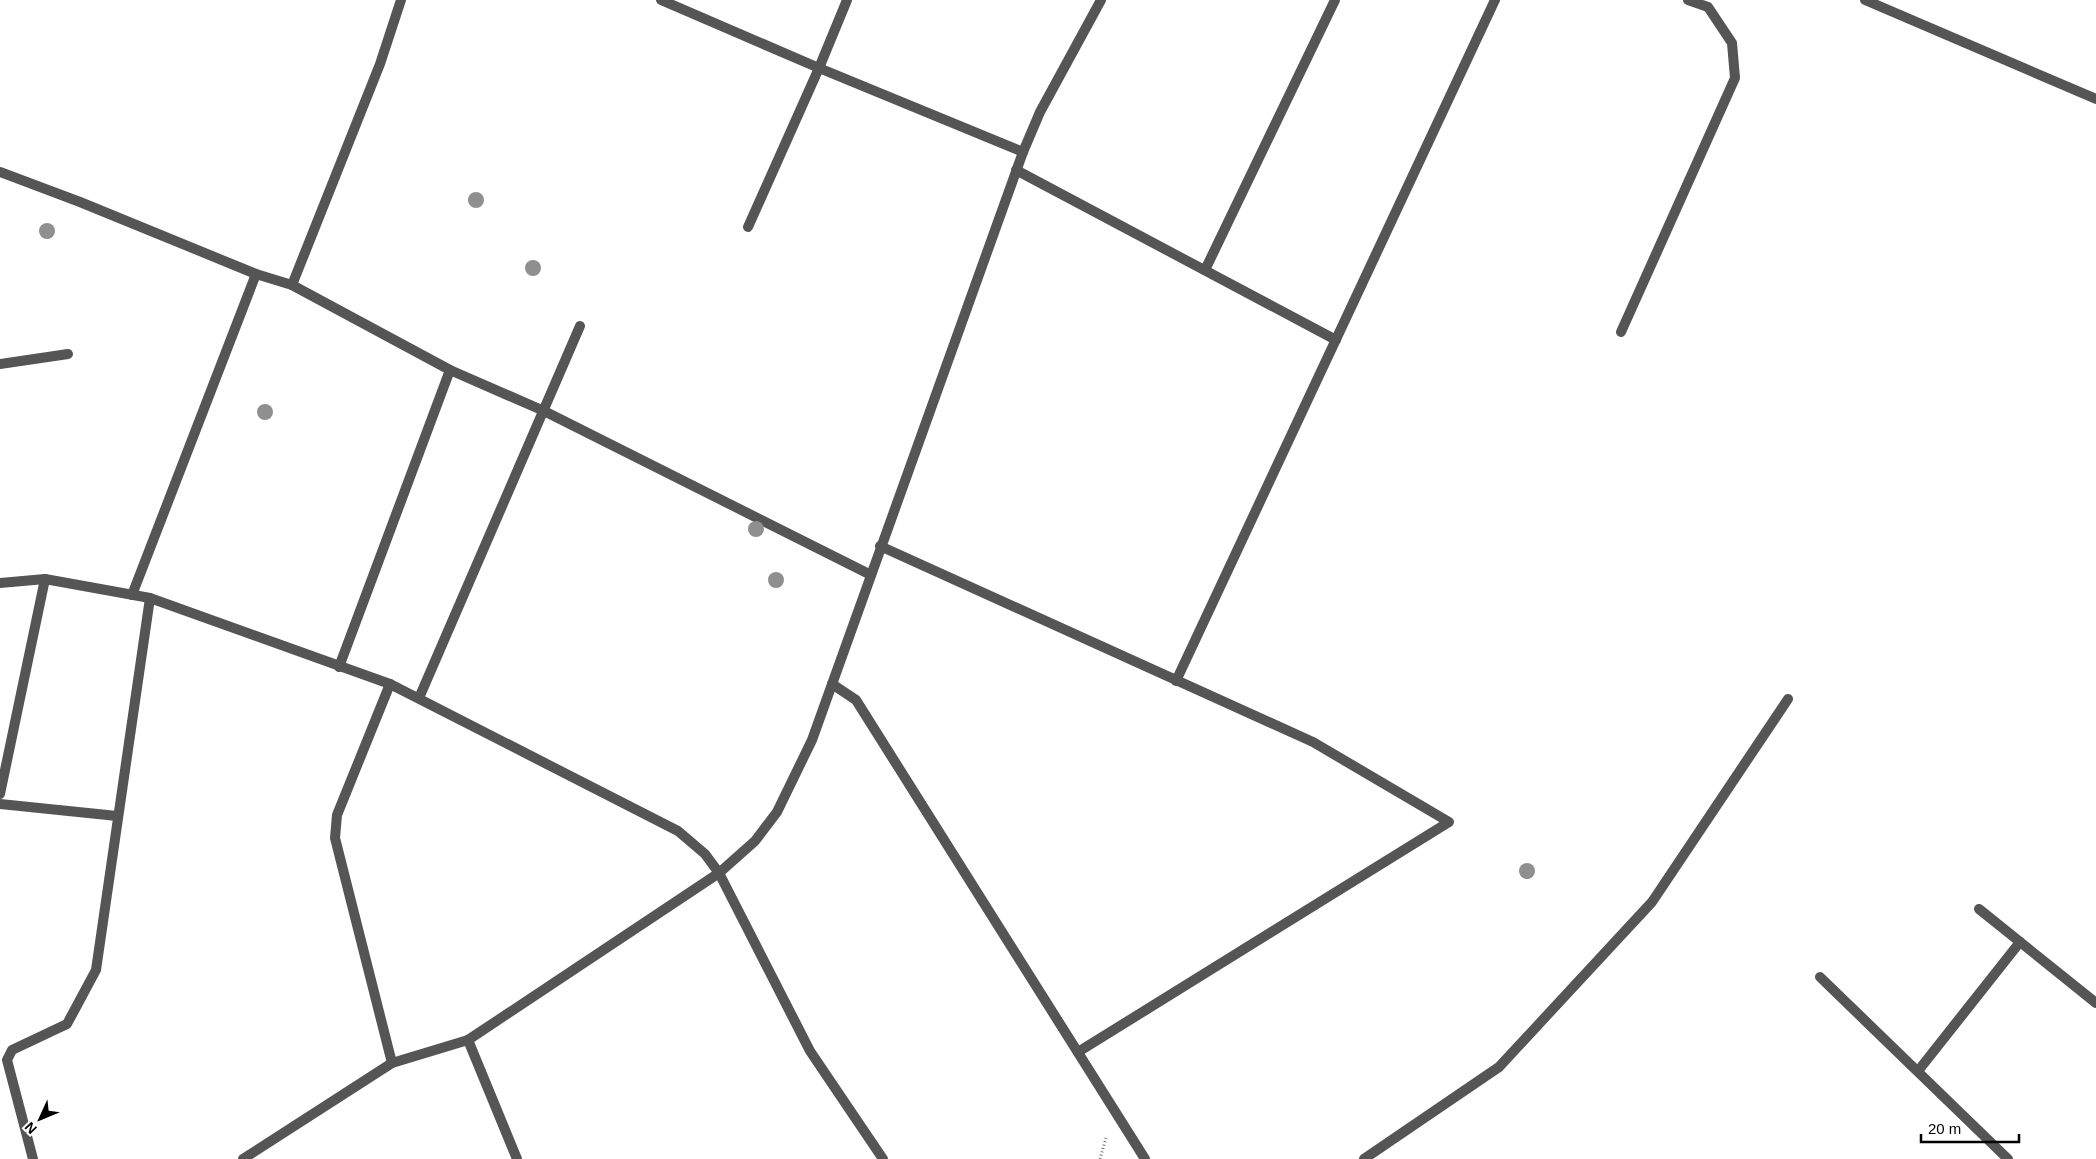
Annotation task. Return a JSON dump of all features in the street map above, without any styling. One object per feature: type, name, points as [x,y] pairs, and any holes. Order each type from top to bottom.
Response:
[{"type":"street","points":[[292,285],[380,64],[400,0]]},
{"type":"street","points":[[661,0],[1023,152]]},
{"type":"street","points":[[748,227],[820,68],[848,0]]},
{"type":"street","points":[[243,1159],[392,1063],[468,1040],[719,873],[755,841],[777,812],[812,740],[880,546],[1023,152],[1040,112],[1101,0]]},
{"type":"street","points":[[1205,270],[1335,0]]},
{"type":"street","points":[[1176,681],[1495,0]]},
{"type":"street","points":[[1621,332],[1735,78],[1732,43],[1708,7],[1688,0]]},
{"type":"street","points":[[1865,0],[2096,99]]},
{"type":"street","points":[[1016,170],[1336,340]]},
{"type":"street","points":[[0,172],[80,202],[256,274],[292,285],[450,370],[544,411],[871,575]]},
{"type":"street","points":[[132,595],[256,274]]},
{"type":"street","points":[[419,698],[580,326]]},
{"type":"street","points":[[0,364],[68,354]]},
{"type":"street","points":[[339,667],[450,370]]},
{"type":"street","points":[[880,546],[1312,742],[1449,822],[1078,1052]]},
{"type":"street","points":[[0,794],[45,579]]},
{"type":"street","points":[[0,583],[45,579],[150,598],[390,684],[678,831],[705,854],[719,873],[810,1051],[883,1159]]},
{"type":"street","points":[[33,1159],[7,1060],[12,1050],[68,1024],[96,970],[150,598]]},
{"type":"street","points":[[390,684],[337,815],[335,838],[392,1063]]},
{"type":"street","points":[[832,684],[856,700],[1145,1159]]},
{"type":"street","points":[[1364,1159],[1499,1068],[1652,902],[1788,699]]},
{"type":"street","points":[[0,804],[117,816]]},
{"type":"street","points":[[1979,909],[2096,1004]]},
{"type":"street","points":[[1918,1071],[2020,942]]},
{"type":"street","points":[[1820,977],[2008,1159]]},
{"type":"street","points":[[468,1040],[517,1159]]}]
